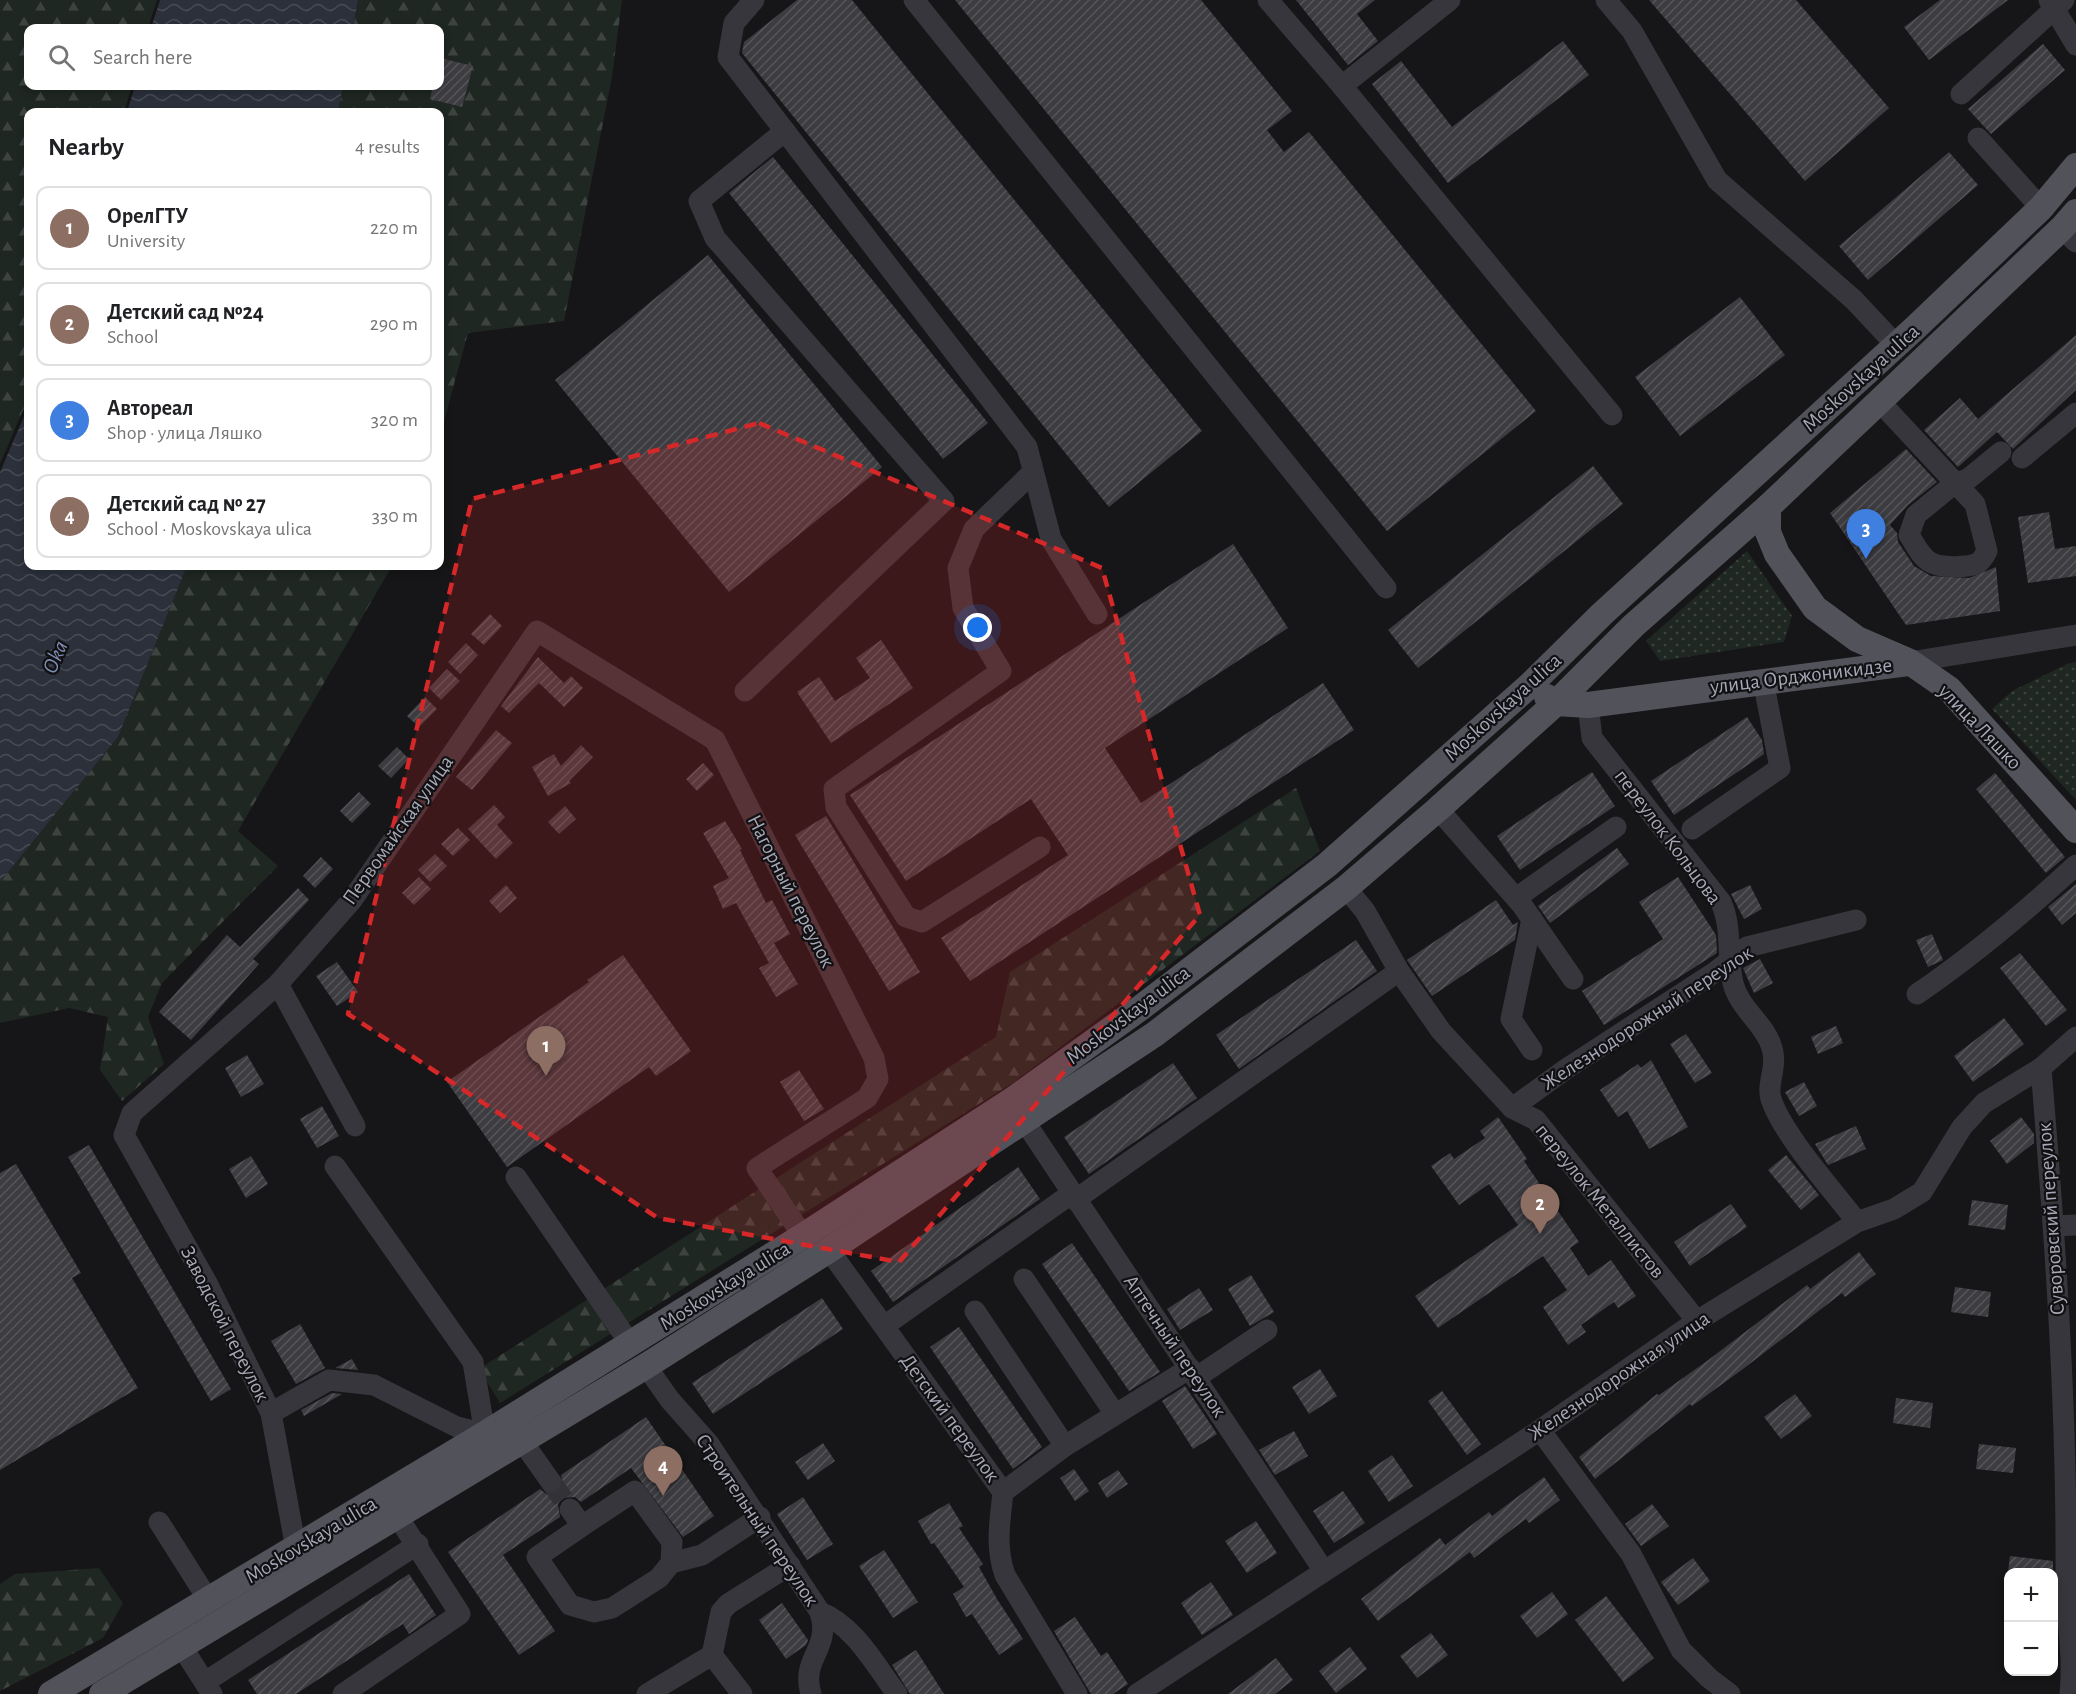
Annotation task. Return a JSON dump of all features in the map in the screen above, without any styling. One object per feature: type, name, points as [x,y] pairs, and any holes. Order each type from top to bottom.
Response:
[{"type":"main road","name":"Moskovskaya ulica","points":[[51,1694],[296,1549],[631,1345],[1011,1101],[1139,1009],[1327,865],[1529,686],[1602,614],[1897,346],[2041,208],[2076,166]]},
{"type":"main road","name":"Moskovskaya ulica","points":[[102,1694],[646,1366],[829,1250],[1155,1034],[1346,888],[1438,809],[1556,703],[1632,626],[1768,507],[1879,401],[2072,227]]},
{"type":"main road","name":"улица Ляшко","points":[[1768,507],[1768,532],[1777,554],[1815,608],[1857,639],[1910,662],[1949,689],[2076,830]]},
{"type":"main road","name":"улица Орджоникидзе","points":[[1529,686],[1556,703],[1588,705],[1910,662]]},
{"type":"main road","points":[[631,1345],[646,1366]]},
{"type":"street","points":[[754,0],[734,23],[728,57],[1027,447],[1051,539],[1097,614]]},
{"type":"street","points":[[914,0],[1386,588]]},
{"type":"street","points":[[1268,0],[1342,86],[1612,415]]},
{"type":"street","points":[[1342,86],[1450,0]]},
{"type":"street","points":[[1606,0],[1632,30],[1717,180],[1854,300],[1897,346]]},
{"type":"street","points":[[1960,94],[2056,3],[2076,45]]},
{"type":"street","points":[[745,690],[945,501],[715,238],[699,201],[785,131]]},
{"type":"street","points":[[1978,138],[2041,208]]},
{"type":"street","points":[[1879,401],[1955,483],[1968,479],[2001,452]]},
{"type":"street","points":[[2022,458],[2076,413]]},
{"type":"street","points":[[1033,472],[974,529],[958,568],[963,608],[1001,671],[834,789],[836,807],[906,917],[922,922],[1040,847]]},
{"type":"street","name":"Первомайская улица","points":[[132,1113],[278,984],[352,900],[537,631],[664,707]]},
{"type":"street","name":"улица Орджоникидзе","points":[[1910,662],[2076,634]]},
{"type":"street","points":[[1692,829],[1780,768],[1763,680]]},
{"type":"street","name":"переулок Кольцова","points":[[1588,705],[1592,738],[1721,902],[1730,931],[1733,984],[1741,1003],[1771,1043],[1775,1062],[1770,1095],[1779,1119],[1857,1222]]},
{"type":"street","name":"Нагорный переулок","points":[[664,707],[715,740],[874,1058],[878,1079],[867,1098],[757,1168],[803,1236]]},
{"type":"street","points":[[1438,809],[1516,898],[1573,979]]},
{"type":"street","points":[[1516,898],[1616,827]]},
{"type":"street","points":[[1917,994],[1962,963],[2012,923],[2076,865]]},
{"type":"street","name":"переулок Металлистов","points":[[1346,888],[1365,911],[1399,971],[1441,1031],[1512,1108],[1536,1120],[1697,1321]]},
{"type":"street","points":[[1532,919],[1511,1019],[1532,1050]]},
{"type":"street","name":"Железнодорожный переулок","points":[[1512,1108],[1566,1069],[1715,972],[1747,947],[1856,920]]},
{"type":"street","points":[[884,1326],[1399,971]]},
{"type":"street","points":[[278,984],[355,1126]]},
{"type":"street","name":"Железнодорожная улица","points":[[1137,1694],[1540,1430],[1697,1321],[1857,1222],[1894,1209],[1922,1192],[1962,1127],[1984,1103],[2041,1068],[2076,1037]]},
{"type":"street","name":"Суворовский переулок","points":[[2041,1068],[2071,1452],[2070,1694]]},
{"type":"street","name":"Заводской переулок","points":[[132,1113],[124,1135],[207,1283],[271,1413],[296,1549]]},
{"type":"street","name":"Аптечный переулок","points":[[1025,1122],[1324,1571]]},
{"type":"street","points":[[271,1413],[328,1380],[374,1385],[457,1427],[485,1434],[473,1362],[335,1166]]},
{"type":"street","points":[[516,1177],[631,1345]]},
{"type":"street","points":[[2054,1226],[2076,1225]]},
{"type":"street","name":"Детский переулок","points":[[829,1250],[1003,1492],[998,1537],[999,1559],[1005,1575],[1077,1694]]},
{"type":"street","points":[[1024,1279],[1115,1414]]},
{"type":"street","points":[[975,1311],[1065,1446]]},
{"type":"street","points":[[1003,1492],[1065,1446],[1115,1414],[1194,1373],[1267,1330]]},
{"type":"street","name":"Строительный переулок","points":[[646,1366],[670,1400],[709,1444],[760,1517],[820,1612],[837,1619],[849,1630],[897,1694]]},
{"type":"street","points":[[1540,1430],[1631,1554],[1681,1650],[1709,1678],[1730,1694]]},
{"type":"street","points":[[522,1441],[551,1482]]},
{"type":"street","points":[[670,1563],[672,1542],[635,1491],[576,1518],[537,1557],[570,1605],[594,1612],[612,1608],[659,1578],[670,1563],[702,1555],[760,1517]]},
{"type":"street","points":[[343,1694],[460,1614],[418,1544],[398,1516]]},
{"type":"street","points":[[159,1522],[209,1601]]},
{"type":"street","points":[[182,1647],[209,1688],[418,1544]]},
{"type":"street","points":[[646,1694],[712,1655],[721,1612],[728,1604],[790,1565]]},
{"type":"street","points":[[810,1694],[806,1678],[822,1641],[825,1626],[820,1612]]},
{"type":"street","points":[[712,1655],[742,1694]]},
{"type":"highlighted area","points":[[759,423],[1102,568],[1200,915],[899,1262],[658,1218],[348,1014],[472,499]]},
{"type":"green space","points":[[0,0],[157,0],[149,24],[24,24],[24,90],[131,90],[125,108],[24,108],[24,408],[0,464]]},
{"type":"green space","points":[[358,0],[622,0],[612,77],[564,321],[468,333],[444,421],[444,108],[339,108],[342,90],[444,90],[444,24],[354,24]]},
{"type":"green space","points":[[1747,551],[1792,616],[1784,642],[1660,661],[1646,641]]},
{"type":"green space","points":[[185,570],[390,570],[238,831],[278,866],[162,983],[148,1017],[164,1064],[122,1101],[100,1070],[108,1017],[69,1008],[0,1023],[0,882],[118,737]]},
{"type":"green space","points":[[2076,662],[2075,799],[1992,709],[2012,691],[2067,664]]},
{"type":"green space","points":[[1296,788],[1320,851],[1014,1082],[500,1403],[479,1369],[996,1037],[1010,972]]},
{"type":"green space","points":[[99,1568],[123,1603],[103,1638],[0,1691],[0,1584],[15,1574]]},
{"type":"water","points":[[160,0],[358,0],[354,24],[152,24]]},
{"type":"water","points":[[134,90],[342,90],[339,108],[128,108]]},
{"type":"water","name":"Oka","points":[[24,416],[24,570],[185,570],[118,737],[0,882],[0,472]]},
{"type":"building","points":[[797,0],[852,0],[1202,431],[1109,507],[742,53],[744,42]]},
{"type":"building","points":[[955,0],[1201,0],[1292,111],[1267,130],[1284,152],[1309,132],[1536,411],[1387,531]]},
{"type":"building","points":[[1296,0],[1375,0],[1357,14],[1378,41],[1348,65]]},
{"type":"building","points":[[1649,0],[1796,0],[1889,108],[1805,181]]},
{"type":"building","points":[[1940,0],[2008,0],[1929,60],[1904,27]]},
{"type":"building","points":[[1563,41],[1589,75],[1448,183],[1372,84],[1401,61],[1452,127]]},
{"type":"building","points":[[2043,44],[2065,70],[1991,134],[1968,109]]},
{"type":"building","points":[[444,59],[473,66],[462,107],[430,99],[432,90],[444,90]]},
{"type":"building","points":[[1949,152],[1978,185],[1868,280],[1839,246]]},
{"type":"building","points":[[773,157],[988,423],[943,459],[729,193]]},
{"type":"building","points":[[708,255],[882,467],[729,592],[555,380]]},
{"type":"building","points":[[1740,297],[1785,355],[1680,436],[1635,377]]},
{"type":"building","points":[[2076,335],[2076,390],[2013,449],[1997,432],[1958,467],[1924,430],[1960,398],[1978,419]]},
{"type":"building","points":[[1906,449],[1937,482],[1908,505],[1890,525],[1897,533],[1898,542],[1914,566],[1931,576],[1969,578],[1996,567],[2000,611],[1906,625],[1830,513]]},
{"type":"building","points":[[1593,466],[1623,504],[1418,668],[1388,630]]},
{"type":"building","points":[[2049,512],[2055,549],[2076,546],[2076,576],[2028,583],[2018,517]]},
{"type":"building","points":[[1233,544],[1288,628],[1105,748],[1141,803],[1323,683],[1354,730],[970,981],[941,938],[1068,855],[1031,799],[906,881],[850,795]]},
{"type":"building","points":[[490,614],[502,626],[484,645],[471,634]]},
{"type":"building","points":[[881,640],[913,688],[831,743],[797,692],[819,677],[835,701],[870,678],[856,658]]},
{"type":"building","points":[[466,643],[478,655],[460,674],[448,662]]},
{"type":"building","points":[[538,657],[564,683],[571,676],[583,688],[564,707],[539,683],[509,713],[501,706]]},
{"type":"building","points":[[447,669],[460,681],[441,700],[429,688]]},
{"type":"building","points":[[425,697],[437,709],[419,727],[407,716]]},
{"type":"building","points":[[1747,717],[1762,740],[1764,754],[1674,815],[1651,781]]},
{"type":"building","points":[[496,730],[512,743],[472,790],[456,777]]},
{"type":"building","points":[[581,745],[593,757],[569,781],[571,783],[548,796],[532,767],[554,754],[561,766]]},
{"type":"building","points":[[397,747],[409,759],[391,778],[378,766]]},
{"type":"building","points":[[703,763],[714,775],[697,791],[686,779]]},
{"type":"building","points":[[1592,772],[1615,806],[1520,870],[1497,836]]},
{"type":"building","points":[[1995,773],[2065,857],[2046,873],[1976,789]]},
{"type":"building","points":[[359,792],[371,804],[352,823],[340,811]]},
{"type":"building","points":[[494,805],[505,817],[497,825],[513,843],[496,859],[468,829]]},
{"type":"building","points":[[565,806],[576,819],[559,834],[548,822]]},
{"type":"building","points":[[826,816],[920,972],[889,991],[795,835]]},
{"type":"building","points":[[725,821],[742,849],[740,850],[766,903],[772,900],[790,934],[774,943],[798,984],[776,997],[759,968],[769,963],[736,903],[723,909],[713,886],[729,878],[703,833]]},
{"type":"building","points":[[458,828],[470,840],[453,856],[441,844]]},
{"type":"building","points":[[1617,848],[1629,864],[1550,923],[1538,906]]},
{"type":"building","points":[[435,854],[447,866],[430,882],[418,870]]},
{"type":"building","points":[[321,857],[333,869],[315,888],[303,876]]},
{"type":"building","points":[[419,877],[431,889],[414,905],[402,893]]},
{"type":"building","points":[[1678,877],[1716,935],[1717,953],[1604,1025],[1582,991],[1663,939],[1639,902]]},
{"type":"building","points":[[2076,884],[2076,913],[2062,925],[2048,907]]},
{"type":"building","points":[[506,885],[517,898],[500,913],[489,901]]},
{"type":"building","points":[[1750,885],[1762,909],[1744,919],[1731,894]]},
{"type":"building","points":[[298,888],[309,900],[253,959],[259,964],[191,1040],[159,1012],[227,935],[240,947]]},
{"type":"building","points":[[1496,900],[1513,925],[1518,922],[1515,940],[1432,996],[1407,960]]},
{"type":"building","points":[[1932,934],[1943,960],[1928,967],[1916,940]]},
{"type":"building","points":[[1356,940],[1377,971],[1239,1069],[1216,1035]]},
{"type":"building","points":[[2020,953],[2067,1010],[2046,1026],[2000,968]]},
{"type":"building","points":[[623,955],[691,1051],[656,1076],[649,1067],[507,1167],[447,1082],[589,982],[587,980]]},
{"type":"building","points":[[1760,959],[1773,983],[1754,993],[1743,968]]},
{"type":"building","points":[[337,962],[358,992],[337,1006],[316,976]]},
{"type":"building","points":[[2004,1018],[2024,1044],[1973,1082],[1954,1056]]},
{"type":"building","points":[[1836,1026],[1843,1043],[1818,1054],[1811,1037]]},
{"type":"building","points":[[1686,1034],[1712,1073],[1695,1083],[1670,1044]]},
{"type":"building","points":[[247,1055],[264,1084],[241,1097],[225,1068]]},
{"type":"building","points":[[1651,1060],[1688,1127],[1649,1149],[1627,1111],[1618,1117],[1600,1090],[1638,1064],[1641,1068]]},
{"type":"building","points":[[1173,1063],[1197,1098],[1089,1174],[1064,1137]]},
{"type":"building","points":[[799,1070],[824,1109],[804,1121],[780,1082]]},
{"type":"building","points":[[1804,1082],[1817,1106],[1799,1116],[1785,1092]]},
{"type":"building","points":[[322,1106],[339,1136],[317,1148],[300,1119]]},
{"type":"building","points":[[1498,1117],[1527,1159],[1524,1161],[1579,1242],[1570,1248],[1588,1276],[1611,1260],[1636,1296],[1618,1308],[1614,1302],[1581,1325],[1586,1332],[1568,1345],[1543,1307],[1567,1290],[1543,1256],[1438,1328],[1415,1296],[1518,1225],[1489,1184],[1459,1205],[1431,1166],[1450,1153],[1454,1159],[1485,1138],[1480,1131]]},
{"type":"building","points":[[2021,1117],[2034,1134],[2034,1143],[2007,1164],[1990,1141]]},
{"type":"building","points":[[1856,1126],[1866,1149],[1828,1165],[1815,1144]]},
{"type":"building","points":[[89,1145],[231,1389],[211,1401],[68,1157]]},
{"type":"building","points":[[1786,1155],[1819,1195],[1801,1210],[1768,1170]]},
{"type":"building","points":[[251,1156],[268,1184],[246,1198],[229,1169]]},
{"type":"building","points":[[16,1164],[81,1273],[72,1278],[138,1388],[0,1470],[0,1173]]},
{"type":"building","points":[[1018,1167],[1040,1199],[893,1302],[871,1271]]},
{"type":"building","points":[[1972,1200],[2008,1205],[2005,1230],[1968,1225]]},
{"type":"building","points":[[1731,1204],[1747,1227],[1690,1266],[1674,1242]]},
{"type":"building","points":[[1072,1243],[1160,1372],[1129,1391],[1042,1264]]},
{"type":"building","points":[[1859,1252],[1876,1274],[1845,1297],[1842,1293],[1743,1369],[1692,1406],[1690,1404],[1595,1479],[1579,1457],[1657,1394],[1659,1395],[1707,1361],[1807,1285],[1810,1289]]},
{"type":"building","points":[[1251,1275],[1274,1312],[1250,1326],[1228,1289]]},
{"type":"building","points":[[1955,1287],[1991,1292],[1988,1317],[1951,1312]]},
{"type":"building","points":[[1199,1288],[1213,1310],[1180,1330],[1167,1309]]},
{"type":"building","points":[[822,1298],[843,1329],[713,1414],[692,1383]]},
{"type":"building","points":[[300,1324],[325,1368],[296,1384],[271,1341]]},
{"type":"building","points":[[959,1327],[1042,1447],[1013,1469],[930,1347]]},
{"type":"building","points":[[352,1359],[358,1370],[335,1368]]},
{"type":"building","points":[[1320,1369],[1337,1396],[1309,1414],[1292,1387]]},
{"type":"building","points":[[1185,1386],[1217,1434],[1193,1449],[1162,1401]]},
{"type":"building","points":[[1442,1391],[1481,1444],[1467,1455],[1428,1401]]},
{"type":"building","points":[[332,1393],[342,1394],[304,1416],[301,1410]]},
{"type":"building","points":[[1795,1394],[1812,1416],[1781,1439],[1764,1417]]},
{"type":"building","points":[[1896,1398],[1933,1403],[1930,1428],[1893,1423]]},
{"type":"building","points":[[646,1417],[714,1516],[683,1537],[631,1468],[581,1502],[575,1497],[563,1498],[558,1504],[560,1517],[503,1555],[555,1631],[519,1655],[448,1552],[540,1489],[546,1494],[558,1493],[563,1487],[561,1475]]},
{"type":"building","points":[[1294,1431],[1308,1456],[1275,1475],[1259,1450]]},
{"type":"building","points":[[823,1443],[835,1461],[808,1480],[795,1462]]},
{"type":"building","points":[[1979,1444],[2016,1448],[2013,1473],[1976,1469]]},
{"type":"building","points":[[1392,1455],[1413,1486],[1389,1502],[1368,1471]]},
{"type":"building","points":[[1074,1469],[1089,1491],[1075,1501],[1060,1478]]},
{"type":"building","points":[[1118,1470],[1128,1484],[1107,1498],[1098,1483]]},
{"type":"building","points":[[1544,1477],[1560,1500],[1529,1523],[1526,1519],[1474,1558],[1470,1552],[1378,1621],[1361,1599],[1440,1538],[1445,1545],[1489,1512],[1492,1516]]},
{"type":"building","points":[[1343,1491],[1365,1523],[1334,1543],[1313,1511]]},
{"type":"building","points":[[803,1497],[833,1544],[807,1560],[777,1514]]},
{"type":"building","points":[[949,1503],[963,1526],[959,1528],[983,1564],[979,1567],[1023,1639],[999,1655],[972,1614],[966,1617],[953,1594],[964,1587],[934,1543],[931,1544],[918,1521]]},
{"type":"building","points":[[1652,1504],[1669,1526],[1641,1546],[1625,1524]]},
{"type":"building","points":[[1256,1521],[1277,1553],[1247,1573],[1225,1541]]},
{"type":"building","points":[[884,1550],[918,1602],[893,1618],[859,1566]]},
{"type":"building","points":[[2010,1556],[2053,1561],[2053,1568],[2008,1568]]},
{"type":"building","points":[[1693,1558],[1710,1581],[1678,1605],[1661,1582]]},
{"type":"building","points":[[409,1574],[436,1615],[409,1634],[403,1624],[296,1694],[257,1694],[248,1680]]},
{"type":"building","points":[[1211,1582],[1233,1615],[1202,1635],[1181,1603]]},
{"type":"building","points":[[1552,1592],[1568,1614],[1537,1638],[1520,1616]]},
{"type":"building","points":[[1606,1596],[1654,1658],[1623,1682],[1575,1620]]},
{"type":"building","points":[[782,1603],[808,1640],[806,1645],[786,1659],[759,1620]]},
{"type":"building","points":[[1075,1617],[1101,1656],[1107,1652],[1128,1684],[1113,1694],[1091,1694],[1054,1631]]},
{"type":"building","points":[[1431,1633],[1448,1655],[1417,1678],[1400,1656]]},
{"type":"building","points":[[1350,1647],[1367,1669],[1336,1693],[1319,1671]]},
{"type":"building","points":[[916,1650],[944,1694],[910,1694],[892,1665]]},
{"type":"building","points":[[1276,1658],[1293,1680],[1275,1694],[1228,1694]]},
{"type":"tunnel","points":[[551,1482],[570,1509]]},
{"type":"place","name":"Автореал","points":[[1866,559]]},
{"type":"place","name":"ОрелГТУ","points":[[546,1076]]},
{"type":"place","name":"Детский сад №24","points":[[1540,1234]]},
{"type":"place","name":"Детский сад № 27","points":[[663,1496]]}]
